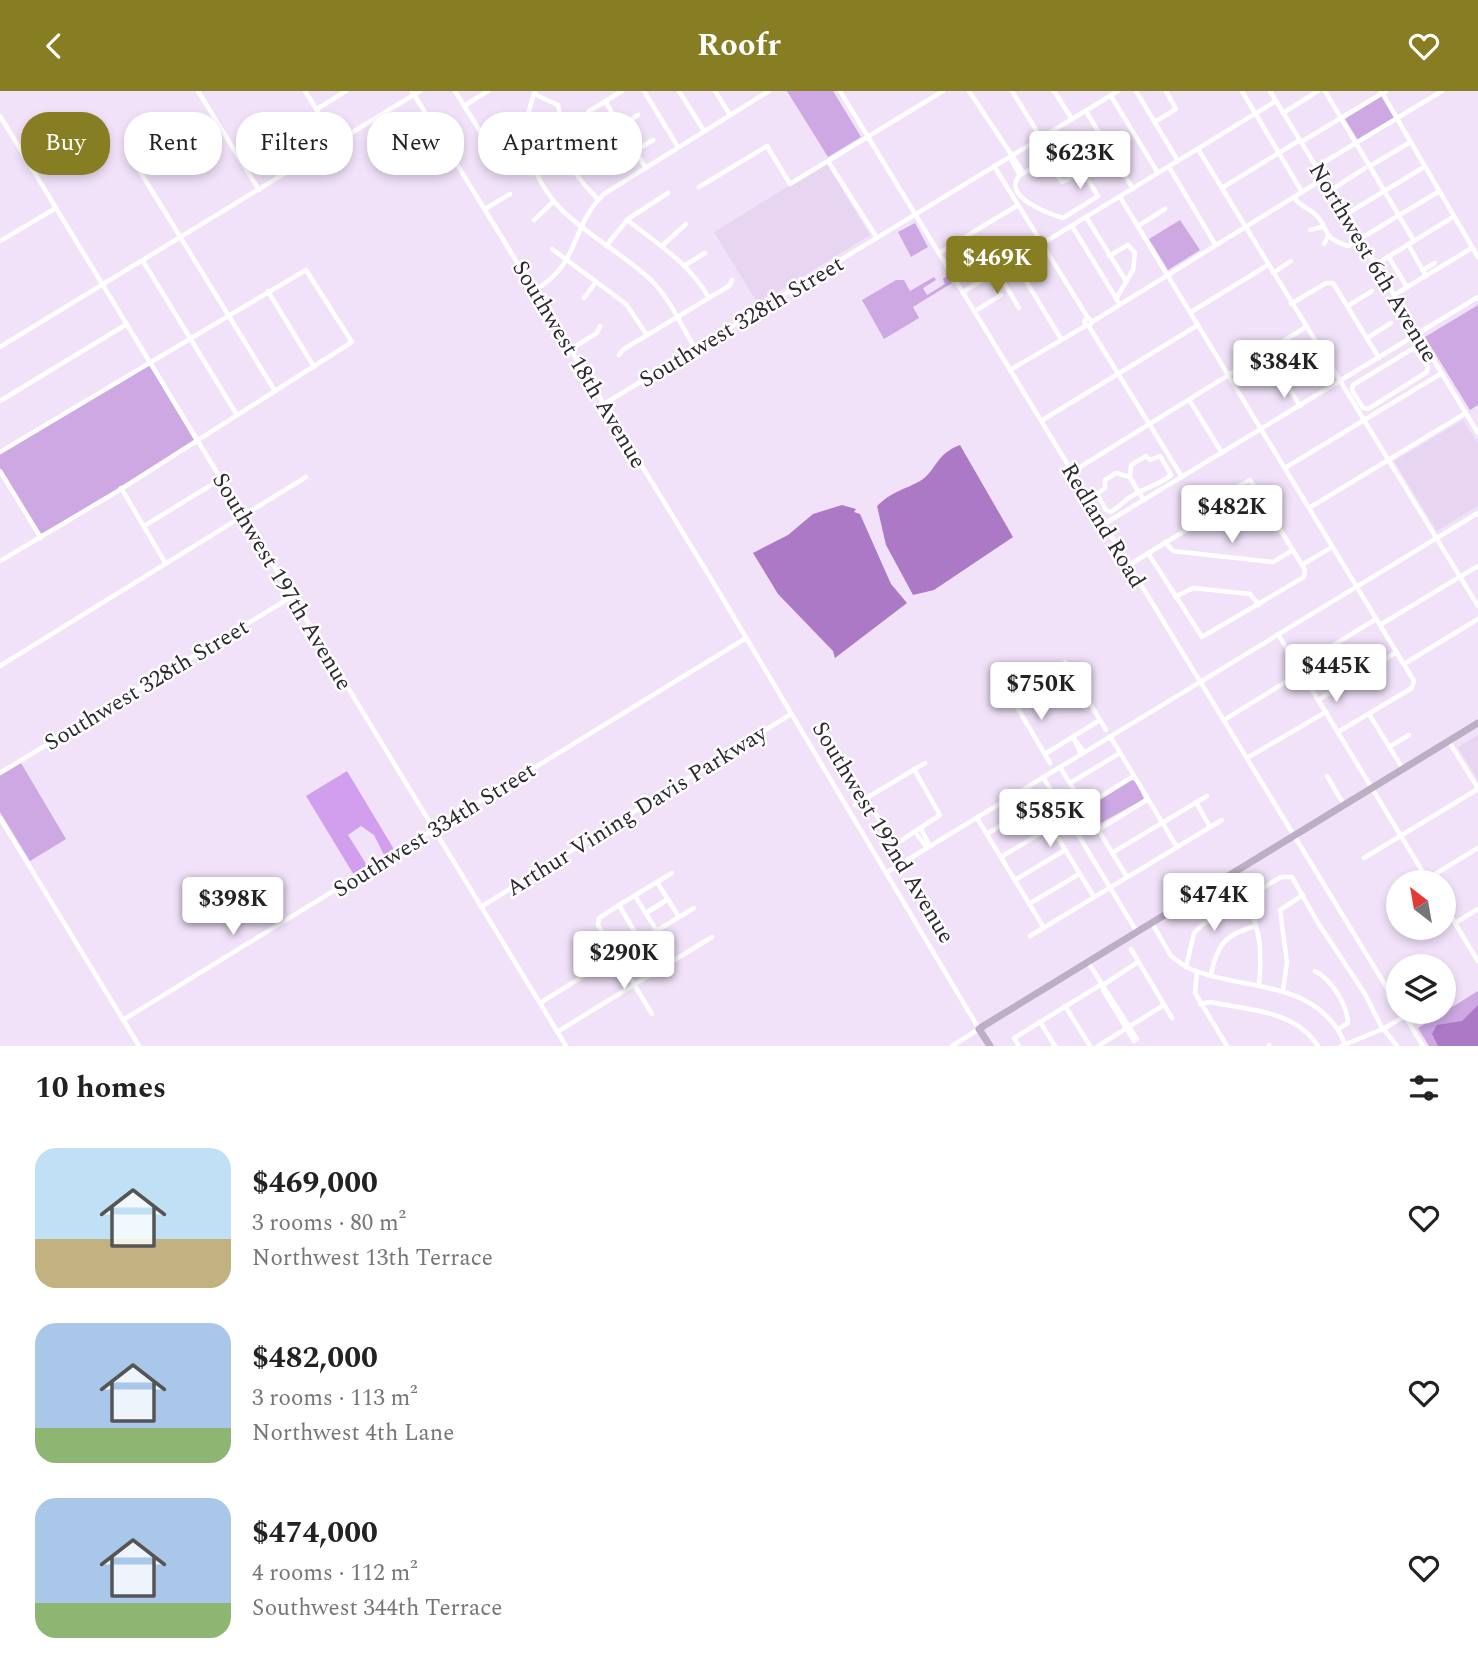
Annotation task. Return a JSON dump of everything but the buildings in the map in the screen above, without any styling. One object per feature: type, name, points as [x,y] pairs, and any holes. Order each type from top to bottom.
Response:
[{"type":"main road","points":[[979,1029],[1478,723]]},
{"type":"main road","name":"Southwest 192nd Avenue","points":[[979,1029],[990,1046]]},
{"type":"street","points":[[198,91],[259,190]]},
{"type":"street","points":[[305,91],[319,112]]},
{"type":"street","points":[[317,109],[346,91]]},
{"type":"street","points":[[353,132],[420,91]]},
{"type":"street","points":[[455,91],[478,127]]},
{"type":"street","points":[[464,106],[488,91]]},
{"type":"street","points":[[588,112],[622,91]]},
{"type":"street","points":[[644,91],[678,147]]},
{"type":"street","points":[[679,91],[704,131]]},
{"type":"street","points":[[715,91],[730,115]]},
{"type":"street","points":[[535,290],[554,278],[568,260],[580,228],[598,199],[645,166],[769,91]]},
{"type":"street","name":"Redland Road","points":[[840,91],[1386,986]]},
{"type":"street","points":[[699,187],[767,146],[790,184],[943,91]]},
{"type":"street","points":[[969,91],[1021,173]]},
{"type":"street","points":[[1012,91],[1041,138]]},
{"type":"street","points":[[1054,91],[1072,119]]},
{"type":"street","name":"Southwest 328th Street","points":[[604,404],[1118,91]]},
{"type":"street","points":[[1136,91],[1178,161]]},
{"type":"street","points":[[1155,122],[1176,109],[1166,91]]},
{"type":"street","points":[[1242,91],[1302,192]]},
{"type":"street","name":"Northwest 6th Avenue","points":[[1270,91],[1478,433]]},
{"type":"street","points":[[1283,113],[1318,91]]},
{"type":"street","points":[[1325,91],[1399,216],[1425,273]]},
{"type":"street","points":[[1316,167],[1442,91]]},
{"type":"street","points":[[528,112],[535,92],[558,105],[559,112]]},
{"type":"street","points":[[1222,188],[1383,92],[1409,143],[1478,257]]},
{"type":"street","name":"Southwest 18th Avenue","points":[[413,93],[746,638]]},
{"type":"street","points":[[1111,96],[1158,173]]},
{"type":"street","points":[[605,101],[612,112]]},
{"type":"street","points":[[963,292],[1276,101]]},
{"type":"street","points":[[1086,111],[1133,189]]},
{"type":"street","name":"Southwest 197th Avenue","points":[[0,116],[566,1046]]},
{"type":"street","points":[[642,147],[653,140]]},
{"type":"street","points":[[1330,191],[1409,143]]},
{"type":"street","points":[[1198,149],[1478,606]]},
{"type":"street","points":[[642,161],[645,166]]},
{"type":"street","points":[[828,161],[877,238]]},
{"type":"street","points":[[1047,161],[1062,182],[1083,172],[1098,196],[1063,218],[1029,206],[1016,183],[1021,173],[1047,161]]},
{"type":"street","points":[[994,166],[1182,477]]},
{"type":"street","points":[[1169,167],[1215,244]]},
{"type":"street","points":[[1345,215],[1424,167]]},
{"type":"street","points":[[142,175],[275,391]]},
{"type":"street","points":[[0,347],[283,175]]},
{"type":"street","points":[[537,175],[553,202],[580,228],[656,285],[695,348]]},
{"type":"street","points":[[578,175],[598,199]]},
{"type":"street","points":[[1010,370],[1118,301],[1323,179]]},
{"type":"street","points":[[1294,197],[1299,205],[1316,215],[1328,236],[1345,246],[1360,240],[1438,192]]},
{"type":"street","points":[[606,246],[627,220],[668,193]]},
{"type":"street","points":[[485,209],[510,194]]},
{"type":"street","points":[[1120,197],[1415,684],[1339,733]]},
{"type":"street","points":[[534,220],[553,202]]},
{"type":"street","points":[[939,253],[1018,205]]},
{"type":"street","points":[[0,241],[56,208]]},
{"type":"street","points":[[1138,226],[1165,209]]},
{"type":"street","points":[[1375,265],[1453,217]]},
{"type":"street","points":[[1086,218],[1126,281]]},
{"type":"street","points":[[627,220],[684,266],[709,298]]},
{"type":"street","points":[[662,246],[686,224]]},
{"type":"street","points":[[1072,226],[1118,301]]},
{"type":"street","points":[[1310,230],[1322,227]]},
{"type":"street","points":[[1324,244],[1328,236]]},
{"type":"street","points":[[1109,256],[1128,245],[1133,247],[1136,263],[1118,301]]},
{"type":"street","points":[[1425,273],[1472,248]]},
{"type":"street","points":[[552,249],[631,309],[647,335]]},
{"type":"street","points":[[684,266],[705,253]]},
{"type":"street","points":[[1388,257],[1407,288]]},
{"type":"street","points":[[143,261],[237,415]]},
{"type":"street","points":[[1014,261],[1061,338]]},
{"type":"street","points":[[1273,273],[1291,261]]},
{"type":"street","points":[[1394,295],[1407,288],[1435,263]]},
{"type":"street","points":[[1191,312],[1268,265]]},
{"type":"street","points":[[0,452],[302,271],[308,271],[352,342],[41,538],[0,561]]},
{"type":"street","points":[[997,271],[1019,308]]},
{"type":"street","points":[[620,355],[624,349],[729,286],[732,279]]},
{"type":"street","points":[[584,298],[596,282]]},
{"type":"street","points":[[1292,303],[1331,282],[1379,358]]},
{"type":"street","points":[[268,291],[314,367]]},
{"type":"street","points":[[1348,306],[1373,291]]},
{"type":"street","points":[[975,311],[1001,295]]},
{"type":"street","points":[[1104,524],[1478,297]]},
{"type":"street","points":[[1367,338],[1391,323]]},
{"type":"street","points":[[0,401],[127,324]]},
{"type":"street","points":[[1041,421],[1198,325]]},
{"type":"street","points":[[571,349],[597,333],[600,326]]},
{"type":"street","points":[[1072,472],[1306,327]]},
{"type":"street","points":[[1395,348],[1399,356]]},
{"type":"street","points":[[1412,349],[1417,350],[1428,368],[1421,376],[1373,405],[1363,408],[1352,386],[1412,349]]},
{"type":"street","points":[[1267,351],[1300,406]]},
{"type":"street","points":[[1285,468],[1442,373]]},
{"type":"street","points":[[1421,376],[1425,383]]},
{"type":"street","points":[[1190,401],[1222,453]]},
{"type":"street","points":[[1373,405],[1378,412]]},
{"type":"street","points":[[1309,508],[1466,412]]},
{"type":"street","points":[[1130,477],[1119,473],[1105,480],[1105,488],[1097,494],[1104,507],[1111,512],[1139,492],[1169,477],[1170,473],[1160,456],[1150,460],[1144,456],[1131,465],[1130,477],[1139,492],[1144,501]]},
{"type":"street","points":[[0,471],[41,538]]},
{"type":"street","points":[[0,666],[306,477]]},
{"type":"street","points":[[144,526],[221,479]]},
{"type":"street","points":[[1148,553],[1202,637],[1305,575],[1302,565],[1254,485],[1245,480],[1200,508],[1201,521]]},
{"type":"street","points":[[121,488],[166,564]]},
{"type":"street","points":[[886,873],[1083,753],[1108,733],[1200,681],[1478,513]]},
{"type":"street","points":[[1129,565],[1201,521],[1253,526],[1272,517]]},
{"type":"street","points":[[1166,542],[1175,551],[1269,562],[1293,550]]},
{"type":"street","points":[[1302,565],[1332,547]]},
{"type":"street","points":[[1380,625],[1478,566]]},
{"type":"street","points":[[1175,597],[1192,588],[1251,594],[1259,605]]},
{"type":"street","name":"Southwest 328th Street","points":[[0,772],[293,596]]},
{"type":"street","points":[[1224,720],[1376,619]]},
{"type":"street","points":[[1404,664],[1478,619]]},
{"type":"street","points":[[1278,634],[1422,870]]},
{"type":"street","name":"Southwest 192nd Avenue","points":[[746,638],[979,1029]]},
{"type":"street","name":"Southwest 334th Street","points":[[123,1020],[746,638]]},
{"type":"street","points":[[1318,700],[1397,652]]},
{"type":"street","points":[[1065,662],[1177,847]]},
{"type":"street","points":[[1014,703],[1069,670]]},
{"type":"street","points":[[1010,695],[1050,763]]},
{"type":"street","points":[[1247,758],[1326,712]]},
{"type":"street","name":"Arthur Vining Davis Parkway","points":[[481,907],[792,714]]},
{"type":"street","points":[[1369,714],[1403,769]]},
{"type":"street","points":[[1045,754],[1100,720]]},
{"type":"street","points":[[1389,747],[1409,735]]},
{"type":"street","points":[[1073,737],[1083,753]]},
{"type":"street","points":[[1364,858],[1478,788],[1449,741]]},
{"type":"street","points":[[1070,783],[1120,753]]},
{"type":"street","points":[[855,804],[925,763]]},
{"type":"street","points":[[1060,767],[1127,877]]},
{"type":"street","points":[[866,798],[894,841],[899,842],[936,820],[939,812],[914,769]]},
{"type":"street","points":[[1084,807],[1134,776]]},
{"type":"street","points":[[1327,776],[1344,805]]},
{"type":"street","points":[[1043,777],[1138,932]]},
{"type":"street","points":[[1027,787],[1094,897]]},
{"type":"street","points":[[1112,853],[1207,796]]},
{"type":"street","points":[[1098,830],[1148,799]]},
{"type":"street","points":[[987,834],[1037,803]]},
{"type":"street","points":[[1196,803],[1210,827]]},
{"type":"street","points":[[0,818],[139,1046]]},
{"type":"street","points":[[976,818],[1044,928]]},
{"type":"street","points":[[1030,936],[1222,820]]},
{"type":"street","points":[[1001,857],[1051,827]]},
{"type":"street","points":[[921,829],[922,837]]},
{"type":"street","points":[[915,832],[928,847]]},
{"type":"street","points":[[1444,870],[1478,848]]},
{"type":"street","points":[[1015,881],[1065,850]]},
{"type":"street","points":[[652,1014],[597,921],[672,873]]},
{"type":"street","points":[[1029,904],[1080,873]]},
{"type":"street","points":[[1186,967],[1194,933],[1287,875],[1296,880],[1318,923],[1365,994],[1383,1029],[1397,1046]]},
{"type":"street","points":[[657,882],[679,917]]},
{"type":"street","points":[[1283,991],[1287,961],[1280,910],[1303,895]]},
{"type":"street","points":[[635,896],[657,931]]},
{"type":"street","points":[[647,912],[667,900]]},
{"type":"street","points":[[1245,901],[1256,926],[1262,960],[1259,984]]},
{"type":"street","points":[[619,905],[640,941]]},
{"type":"street","points":[[540,1003],[694,908]]},
{"type":"street","points":[[1456,922],[1478,909]]},
{"type":"street","points":[[1152,923],[1171,956],[1186,967],[1197,972],[1259,984],[1313,1004],[1338,1029],[1344,1045],[1390,1024]]},
{"type":"street","points":[[1210,974],[1215,952],[1220,945],[1256,926]]},
{"type":"street","points":[[1456,926],[1478,961]]},
{"type":"street","points":[[557,1032],[712,937]]},
{"type":"street","points":[[1131,949],[1172,1018]]},
{"type":"street","points":[[1088,962],[1128,1027]]},
{"type":"street","points":[[1019,1046],[1014,1038],[1138,962]]},
{"type":"street","points":[[1315,971],[1325,976],[1344,1006],[1348,1023],[1338,1029]]},
{"type":"street","points":[[1197,972],[1195,993],[1227,1046]]},
{"type":"street","points":[[1200,1004],[1210,1002],[1280,1016],[1298,1025],[1318,1046]]},
{"type":"street","points":[[1098,1046],[1164,1005]]},
{"type":"street","points":[[1065,1006],[1090,1046]]},
{"type":"street","points":[[1040,1022],[1055,1046]]},
{"type":"street","points":[[1409,1024],[1423,1046]]},
{"type":"street","points":[[952,1046],[979,1029]]},
{"type":"shaded area","points":[[787,91],[833,91],[861,137],[828,157]]},
{"type":"shaded area","points":[[1382,96],[1395,118],[1358,140],[1345,119]]},
{"type":"shaded area","points":[[826,163],[870,235],[758,304],[714,232]]},
{"type":"shaded area","points":[[1180,220],[1200,250],[1168,270],[1149,239]]},
{"type":"shaded area","points":[[915,223],[928,247],[911,257],[898,232]]},
{"type":"shaded area","points":[[947,276],[952,283],[913,307],[919,318],[884,339],[862,300],[896,280],[904,280],[910,291],[934,277],[936,280],[923,288],[927,295],[945,284],[943,279]]},
{"type":"shaded area","points":[[1478,305],[1478,405],[1470,410],[1425,337]]},
{"type":"shaded area","points":[[145,365],[150,366],[194,440],[117,491],[41,534],[0,469],[0,453]]},
{"type":"shaded area","points":[[1463,420],[1478,444],[1478,506],[1437,531],[1394,461]]},
{"type":"shaded area","points":[[960,445],[1013,537],[934,590],[913,595],[886,545],[877,506],[925,477],[945,453]]},
{"type":"shaded area","points":[[842,505],[856,509],[854,512],[860,514],[891,584],[907,603],[835,658],[833,651],[778,594],[753,553],[788,535],[813,514]]},
{"type":"shaded area","points":[[1478,735],[1478,780],[1458,747]]},
{"type":"shaded area","points":[[21,763],[66,839],[30,861],[0,812],[0,775]]},
{"type":"shaded area","points":[[347,771],[395,851],[385,857],[374,835],[361,826],[348,835],[368,867],[354,875],[306,796]]},
{"type":"shaded area","points":[[1130,780],[1136,781],[1144,799],[1097,825],[1088,806]]},
{"type":"shaded area","points":[[1478,991],[1478,1046],[1429,1046],[1418,1028],[1424,1024],[1456,1024],[1456,1005]]},
{"type":"shaded area","points":[[1478,1005],[1478,1046],[1438,1046],[1432,1034],[1437,1025],[1462,1021]]}]
